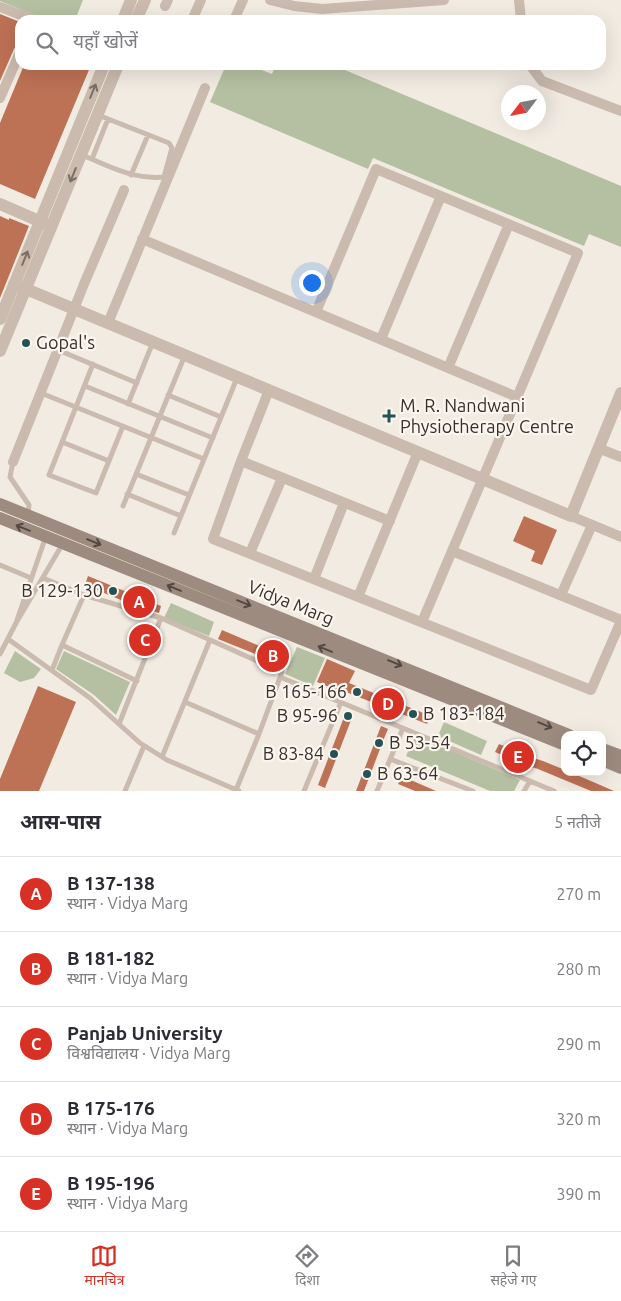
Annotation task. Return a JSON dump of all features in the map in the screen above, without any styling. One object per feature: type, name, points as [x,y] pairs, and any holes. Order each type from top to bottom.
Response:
[{"type":"main road","name":"Vidya Marg","points":[[0,504],[561,732]]},
{"type":"main road","name":"Vidya Marg","points":[[0,518],[561,743]]},
{"type":"main road","points":[[606,750],[621,756]]},
{"type":"main road","points":[[606,762],[621,768]]},
{"type":"street","points":[[124,15],[131,0]]},
{"type":"street","points":[[138,15],[145,0]]},
{"type":"street","points":[[194,15],[201,0]]},
{"type":"street","points":[[236,15],[242,0]]},
{"type":"street","points":[[270,0],[294,6],[322,9],[444,0]]},
{"type":"street","points":[[519,0],[520,15]]},
{"type":"street","points":[[0,7],[21,15]]},
{"type":"street","points":[[0,98],[15,64]]},
{"type":"street","points":[[46,223],[86,156],[97,115],[103,70]]},
{"type":"street","points":[[0,351],[20,286],[46,223],[97,115],[116,70]]},
{"type":"street","points":[[534,70],[542,82],[621,111]]},
{"type":"street","points":[[108,323],[166,178],[205,88]]},
{"type":"street","points":[[316,312],[376,169],[578,253],[422,622]]},
{"type":"street","points":[[13,462],[124,190]]},
{"type":"street","points":[[381,339],[441,196]]},
{"type":"street","points":[[0,204],[46,223]]},
{"type":"street","points":[[448,368],[509,224]]},
{"type":"street","points":[[142,239],[517,397]]},
{"type":"street","points":[[20,286],[621,537]]},
{"type":"street","points":[[0,319],[20,286]]},
{"type":"street","points":[[270,390],[241,461],[213,539],[591,690],[621,620],[452,551]]},
{"type":"street","points":[[571,516],[621,394]]},
{"type":"street","points":[[598,448],[621,457]]},
{"type":"street","points":[[358,597],[418,452]]},
{"type":"street","points":[[241,461],[390,521]]},
{"type":"street","points":[[250,554],[282,478]]},
{"type":"street","points":[[314,579],[344,503]]},
{"type":"street","points":[[561,595],[592,525]]},
{"type":"lane","points":[[86,156],[131,175],[166,178],[172,146],[169,143],[97,115]]},
{"type":"lane","points":[[131,175],[148,135]]},
{"type":"lane","points":[[128,404],[153,342]]},
{"type":"lane","points":[[58,350],[137,383]]},
{"type":"lane","points":[[123,506],[185,355]]},
{"type":"lane","points":[[94,364],[49,475],[96,493],[123,426]]},
{"type":"lane","points":[[174,533],[238,377]]},
{"type":"lane","points":[[85,386],[213,438]]},
{"type":"lane","points":[[41,393],[204,458]]},
{"type":"lane","points":[[168,395],[221,417]]},
{"type":"lane","points":[[62,442],[109,461]]},
{"type":"lane","points":[[13,462],[10,477],[28,506],[28,515]]},
{"type":"lane","points":[[136,474],[189,496]]},
{"type":"lane","points":[[127,494],[181,516]]},
{"type":"lane","points":[[0,654],[16,623],[63,544],[59,528],[45,536],[16,623]]},
{"type":"lane","points":[[0,565],[31,578]]},
{"type":"lane","points":[[8,639],[90,698],[144,746],[167,760],[238,791],[282,672],[161,618],[84,595],[43,578]]},
{"type":"lane","points":[[52,670],[84,595]]},
{"type":"lane","points":[[119,724],[161,618]]},
{"type":"lane","points":[[162,757],[210,640]]},
{"type":"lane","points":[[62,645],[137,681]]},
{"type":"lane","points":[[280,678],[554,791]]},
{"type":"lane","points":[[185,702],[259,734]]},
{"type":"lane","points":[[304,791],[341,702]]},
{"type":"lane","points":[[377,791],[403,728]]},
{"type":"lane","points":[[125,791],[144,746]]},
{"type":"lane","points":[[390,759],[473,791]]},
{"type":"lane","points":[[524,791],[530,781]]},
{"type":"green space","points":[[83,0],[77,15],[34,15],[0,1]]},
{"type":"green space","points":[[224,70],[262,70],[272,74],[274,70],[345,70],[621,186],[621,247],[589,234],[584,246],[373,158],[368,169],[210,102]]},
{"type":"green space","points":[[171,603],[214,622],[209,636],[164,618]]},
{"type":"green space","points":[[297,647],[325,658],[313,686],[285,674]]},
{"type":"green space","points":[[15,651],[41,669],[34,678],[20,682],[4,673]]},
{"type":"green space","points":[[64,651],[130,682],[116,715],[94,695],[56,669]]},
{"type":"green space","points":[[444,722],[487,741],[481,755],[438,736]]},
{"type":"green space","points":[[415,735],[520,780],[514,791],[490,791],[406,756]]},
{"type":"building","points":[[0,14],[15,20],[15,47],[0,81]]},
{"type":"building","points":[[22,70],[89,70],[35,199],[0,184],[0,123]]},
{"type":"building","points":[[0,216],[29,226],[0,298]]},
{"type":"building","points":[[524,516],[557,530],[542,565],[531,561],[535,551],[513,541]]},
{"type":"building","points":[[88,576],[161,606],[159,613],[133,605],[85,585]]},
{"type":"building","points":[[222,630],[283,656],[280,664],[218,639]]},
{"type":"building","points":[[327,659],[355,671],[349,683],[431,716],[427,724],[317,682]]},
{"type":"building","points":[[38,686],[76,702],[39,791],[0,791],[0,779]]},
{"type":"building","points":[[346,712],[353,715],[325,788],[318,785]]},
{"type":"building","points":[[381,726],[388,729],[364,791],[356,791]]},
{"type":"building","points":[[499,744],[561,768],[561,776],[579,776],[614,791],[591,791],[495,752]]},
{"type":"building","points":[[401,777],[436,791],[415,791],[398,784]]},
{"type":"place","name":"Gopal's","points":[[26,343]]},
{"type":"place","name":"M. R. Nandwani Physiotherapy Centre","points":[[389,416]]},
{"type":"place","name":"B 129-130","points":[[113,591]]},
{"type":"place","name":"B 137-138","points":[[139,602]]},
{"type":"place","name":"Panjab University","points":[[145,640]]},
{"type":"place","name":"B 181-182","points":[[273,656]]},
{"type":"place","name":"B 165-166","points":[[357,692]]},
{"type":"place","name":"B 175-176","points":[[388,704]]},
{"type":"place","name":"B 183-184","points":[[413,714]]},
{"type":"place","name":"B 95-96","points":[[348,716]]},
{"type":"place","name":"B 53-54","points":[[379,743]]},
{"type":"place","name":"B 83-84","points":[[334,754]]},
{"type":"place","name":"B 195-196","points":[[518,757]]},
{"type":"place","name":"B 63-64","points":[[367,774]]}]
